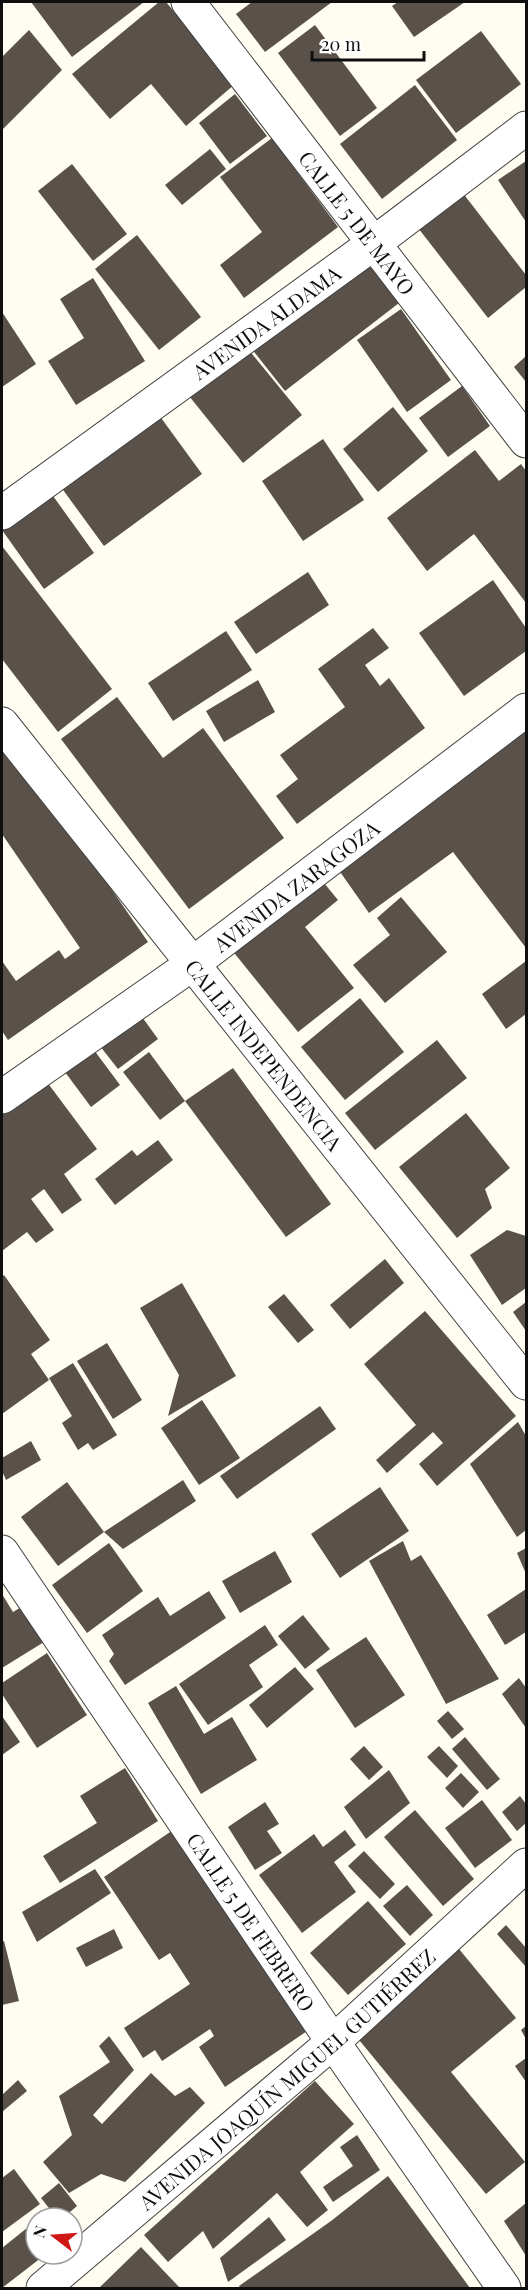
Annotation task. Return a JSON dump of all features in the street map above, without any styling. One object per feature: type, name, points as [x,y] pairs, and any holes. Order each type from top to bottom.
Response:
[{"type":"street","name":"CALLE 5 DE MAYO","points":[[188,2],[526,441]]},
{"type":"street","name":"AVENIDA ALDAMA","points":[[2,513],[373,244],[526,128]]},
{"type":"street","name":"AVENIDA ZARAGOZA","points":[[2,1097],[191,965],[526,710]]},
{"type":"street","name":"CALLE INDEPENDENCIA","points":[[2,724],[191,965],[526,1383]]},
{"type":"street","name":"CALLE 5 DE FEBRERO","points":[[2,1552],[333,2042],[504,2289]]},
{"type":"street","name":"AVENIDA JOAQUÍN MIGUEL GUTIÉRREZ","points":[[42,2289],[333,2042],[526,1865]]},
{"type":"building","points":[[31,2],[144,2],[72,57]]},
{"type":"building","points":[[159,2],[166,2],[235,84],[186,126],[151,84],[110,119],[72,74]]},
{"type":"building","points":[[252,2],[332,2],[265,52],[236,14]]},
{"type":"building","points":[[398,2],[465,2],[414,37],[392,6]]},
{"type":"building","points":[[315,25],[377,108],[340,136],[278,53]]},
{"type":"building","points":[[29,30],[62,70],[2,130],[2,57]]},
{"type":"building","points":[[481,31],[521,84],[456,133],[416,80]]},
{"type":"building","points":[[415,85],[457,140],[382,199],[340,144]]},
{"type":"building","points":[[235,94],[267,136],[230,164],[199,123]]},
{"type":"building","points":[[272,138],[338,227],[244,298],[220,265],[262,232],[220,177]]},
{"type":"building","points":[[210,149],[226,169],[182,205],[165,185]]},
{"type":"building","points":[[526,161],[526,222],[498,180]]},
{"type":"building","points":[[72,164],[127,234],[93,261],[38,191]]},
{"type":"building","points":[[459,188],[526,275],[526,287],[488,318],[415,224]]},
{"type":"building","points":[[137,235],[201,317],[159,350],[95,269]]},
{"type":"building","points":[[361,255],[399,303],[285,391],[247,343]]},
{"type":"building","points":[[93,278],[145,361],[76,405],[48,361],[84,338],[60,299]]},
{"type":"building","points":[[401,309],[451,380],[407,412],[357,340]]},
{"type":"building","points":[[2,312],[36,364],[2,387]]},
{"type":"building","points":[[248,349],[302,415],[243,463],[189,396]]},
{"type":"building","points":[[526,356],[526,382],[514,367]]},
{"type":"building","points":[[462,386],[490,426],[448,457],[419,418]]},
{"type":"building","points":[[393,407],[428,451],[378,492],[343,449]]},
{"type":"building","points":[[156,411],[202,474],[104,546],[58,483]]},
{"type":"building","points":[[323,439],[364,500],[303,541],[262,481]]},
{"type":"building","points":[[475,450],[499,481],[521,464],[526,471],[526,603],[474,534],[427,571],[387,518]]},
{"type":"building","points":[[48,489],[94,553],[44,589],[2,530],[2,523]]},
{"type":"building","points":[[2,546],[112,689],[58,732],[2,659]]},
{"type":"building","points":[[308,572],[329,605],[256,654],[234,622]]},
{"type":"building","points":[[493,580],[526,628],[526,651],[464,696],[419,633]]},
{"type":"building","points":[[373,628],[389,648],[365,665],[380,686],[389,678],[425,728],[297,824],[276,796],[298,779],[280,755],[345,707],[318,669]]},
{"type":"building","points":[[226,631],[252,670],[173,721],[148,683]]},
{"type":"building","points":[[258,680],[275,712],[224,742],[206,711]]},
{"type":"building","points":[[117,697],[163,758],[203,728],[284,838],[189,909],[61,739]]},
{"type":"building","points":[[526,714],[526,948],[453,852],[369,913],[331,859]]},
{"type":"building","points":[[2,731],[148,942],[8,1040],[2,1031],[2,961],[16,981],[59,950],[65,959],[80,948],[2,834]]},
{"type":"building","points":[[315,872],[338,900],[305,927],[354,988],[298,1032],[227,944]]},
{"type":"building","points":[[401,897],[447,952],[385,1003],[353,965],[390,935],[377,918]]},
{"type":"building","points":[[526,961],[526,1014],[506,1029],[482,994]]},
{"type":"building","points":[[360,998],[404,1052],[345,1100],[301,1047]]},
{"type":"building","points":[[137,1010],[158,1039],[118,1069],[96,1041]]},
{"type":"building","points":[[437,1040],[467,1078],[375,1150],[345,1113]]},
{"type":"building","points":[[88,1042],[120,1085],[91,1107],[59,1064]]},
{"type":"building","points":[[149,1052],[185,1101],[160,1120],[123,1072]]},
{"type":"building","points":[[233,1068],[331,1204],[286,1237],[185,1101]]},
{"type":"building","points":[[41,1074],[97,1149],[64,1174],[82,1200],[62,1214],[44,1189],[31,1199],[54,1230],[36,1243],[27,1232],[2,1251],[2,1103]]},
{"type":"building","points":[[466,1113],[510,1168],[485,1189],[492,1208],[457,1238],[399,1167]]},
{"type":"building","points":[[158,1140],[173,1160],[115,1205],[95,1179],[132,1150],[137,1156]]},
{"type":"building","points":[[507,1230],[526,1236],[526,1288],[502,1305],[470,1255]]},
{"type":"building","points":[[385,1259],[404,1283],[350,1329],[330,1305]]},
{"type":"building","points":[[4,1275],[50,1340],[31,1354],[49,1380],[2,1414],[2,1277]]},
{"type":"building","points":[[182,1283],[236,1376],[168,1416],[179,1375],[140,1308]]},
{"type":"building","points":[[284,1294],[314,1330],[298,1343],[268,1307]]},
{"type":"building","points":[[526,1302],[526,1331],[513,1312]]},
{"type":"building","points":[[425,1311],[516,1416],[437,1486],[419,1464],[443,1443],[433,1432],[387,1473],[376,1460],[416,1425],[364,1364]]},
{"type":"building","points":[[107,1343],[142,1400],[113,1419],[77,1361]]},
{"type":"building","points":[[73,1363],[117,1435],[93,1450],[88,1443],[78,1450],[62,1423],[72,1416],[49,1378]]},
{"type":"building","points":[[202,1400],[240,1458],[199,1485],[161,1428]]},
{"type":"building","points":[[320,1406],[336,1429],[237,1499],[220,1476]]},
{"type":"building","points":[[518,1422],[526,1436],[526,1530],[517,1537],[470,1464]]},
{"type":"building","points":[[31,1441],[41,1460],[6,1480],[2,1471],[2,1458]]},
{"type":"building","points":[[183,1480],[196,1501],[123,1549],[104,1532]]},
{"type":"building","points":[[67,1482],[104,1532],[58,1566],[21,1517]]},
{"type":"building","points":[[380,1487],[409,1531],[340,1578],[311,1534]]},
{"type":"building","points":[[403,1541],[411,1561],[421,1555],[499,1679],[446,1704],[369,1561]]},
{"type":"building","points":[[109,1543],[143,1591],[87,1633],[52,1585]]},
{"type":"building","points":[[526,1548],[526,1574],[517,1553]]},
{"type":"building","points":[[275,1551],[292,1582],[240,1613],[222,1581]]},
{"type":"building","points":[[526,1589],[526,1632],[505,1645],[487,1615]]},
{"type":"building","points":[[209,1591],[226,1618],[125,1685],[109,1661],[114,1654],[102,1635],[158,1597],[170,1616]]},
{"type":"building","points":[[2,1594],[13,1612],[23,1606],[44,1642],[2,1668]]},
{"type":"building","points":[[303,1615],[330,1649],[305,1669],[278,1636]]},
{"type":"building","points":[[265,1625],[278,1645],[249,1665],[263,1687],[208,1725],[179,1684]]},
{"type":"building","points":[[366,1637],[405,1695],[355,1728],[316,1670]]},
{"type":"building","points":[[47,1653],[87,1715],[37,1748],[2,1694],[2,1683]]},
{"type":"building","points":[[295,1667],[314,1689],[267,1728],[249,1705]]},
{"type":"building","points":[[519,1678],[526,1688],[526,1728],[502,1694]]},
{"type":"building","points":[[176,1686],[204,1734],[232,1717],[257,1760],[201,1794],[148,1703]]},
{"type":"building","points":[[448,1711],[464,1729],[452,1739],[437,1721]]},
{"type":"building","points":[[2,1716],[20,1742],[2,1755]]},
{"type":"building","points":[[465,1737],[500,1779],[487,1790],[452,1749]]},
{"type":"building","points":[[364,1746],[383,1767],[369,1780],[350,1759]]},
{"type":"building","points":[[439,1746],[458,1766],[447,1778],[427,1757]]},
{"type":"building","points":[[125,1768],[158,1821],[60,1883],[43,1856],[97,1823],[80,1796]]},
{"type":"building","points":[[389,1770],[410,1803],[366,1839],[344,1807]]},
{"type":"building","points":[[461,1773],[479,1792],[463,1808],[445,1788]]},
{"type":"building","points":[[520,1796],[526,1804],[526,1823],[517,1831],[502,1812]]},
{"type":"building","points":[[482,1800],[512,1840],[475,1868],[445,1828]]},
{"type":"building","points":[[265,1802],[279,1824],[267,1831],[282,1853],[255,1870],[228,1827]]},
{"type":"building","points":[[415,1810],[474,1879],[443,1906],[384,1837]]},
{"type":"building","points":[[176,1828],[310,2029],[225,2087],[199,2047],[214,2036],[210,2029],[162,2061],[155,2050],[143,2058],[124,2028],[190,1984],[170,1953],[159,1960],[104,1877]]},
{"type":"building","points":[[345,1830],[356,1845],[334,1862],[356,1892],[302,1933],[259,1875],[314,1834],[323,1847]]},
{"type":"building","points":[[364,1851],[395,1884],[380,1899],[348,1866]]},
{"type":"building","points":[[95,1869],[111,1893],[37,1942],[22,1912]]},
{"type":"building","points":[[407,1885],[433,1915],[410,1936],[383,1906]]},
{"type":"building","points":[[368,1901],[406,1944],[348,1995],[310,1953]]},
{"type":"building","points":[[506,1925],[526,1948],[526,1967],[497,1934]]},
{"type":"building","points":[[114,1929],[123,1948],[86,1967],[76,1948]]},
{"type":"building","points":[[4,1941],[19,2001],[2,2005],[2,1942]]},
{"type":"building","points":[[459,1949],[516,2018],[451,2072],[525,2162],[486,2194],[355,2035]]},
{"type":"building","points":[[526,2026],[526,2039],[521,2030]]},
{"type":"building","points":[[109,2036],[134,2070],[93,2115],[102,2124],[151,2073],[175,2096],[190,2087],[205,2103],[125,2182],[101,2174],[69,2193],[43,2162],[72,2135],[59,2096],[110,2062],[99,2046]]},
{"type":"building","points":[[526,2058],[526,2082],[515,2066]]},
{"type":"building","points":[[18,2080],[27,2091],[2,2112],[2,2095]]},
{"type":"building","points":[[315,2081],[354,2124],[300,2172],[328,2210],[307,2227],[277,2193],[213,2249],[203,2231],[168,2262],[144,2235]]},
{"type":"building","points":[[357,2135],[380,2170],[333,2202],[323,2187],[353,2166],[340,2147]]},
{"type":"building","points":[[14,2169],[40,2204],[24,2206],[24,2216],[2,2232],[2,2178]]},
{"type":"building","points":[[388,2176],[470,2288],[240,2288],[239,2286],[331,2221]]},
{"type":"building","points":[[59,2183],[77,2206],[47,2206],[41,2198]]},
{"type":"building","points":[[526,2203],[526,2256],[504,2221]]},
{"type":"building","points":[[269,2217],[286,2240],[228,2282],[220,2258]]},
{"type":"building","points":[[24,2230],[24,2266],[30,2266],[2,2288],[2,2248]]},
{"type":"building","points":[[141,2247],[180,2288],[99,2288]]}]
